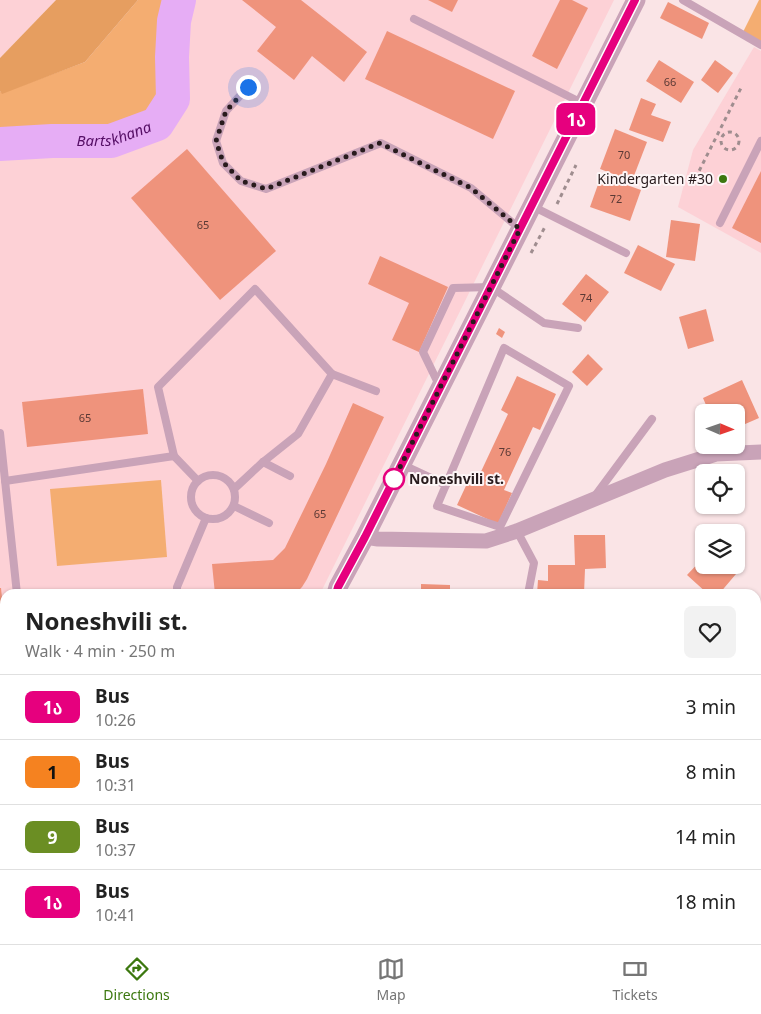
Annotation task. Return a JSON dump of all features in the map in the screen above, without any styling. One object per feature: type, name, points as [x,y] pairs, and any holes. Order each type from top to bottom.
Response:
[{"type":"street","points":[[337,589],[636,0]]},
{"type":"street","points":[[365,537],[378,539],[486,541],[517,532],[665,470],[716,454],[761,452]]},
{"type":"lane","points":[[683,0],[761,45]]},
{"type":"lane","points":[[414,20],[584,104]]},
{"type":"lane","points":[[248,87],[226,111],[216,141],[223,162],[241,181],[266,189],[380,143],[471,188],[520,229]]},
{"type":"lane","points":[[720,223],[761,140]]},
{"type":"lane","points":[[532,206],[626,253]]},
{"type":"lane","points":[[440,387],[423,352],[453,288],[491,287],[544,322],[578,328]]},
{"type":"lane","points":[[198,481],[174,456],[158,387],[255,289],[332,374],[376,391]]},
{"type":"lane","points":[[504,348],[568,386],[500,527],[436,506],[446,485],[504,348]]},
{"type":"lane","points":[[234,489],[263,462],[298,434],[332,374]]},
{"type":"lane","points":[[590,501],[652,419]]},
{"type":"lane","points":[[0,433],[16,589]]},
{"type":"lane","points":[[5,481],[174,456]]},
{"type":"lane","points":[[263,462],[290,476]]},
{"type":"lane","points":[[401,464],[446,485]]},
{"type":"lane","points":[[218,475],[231,483],[234,489],[236,498],[234,506],[222,518],[214,520],[206,518],[194,509],[191,502],[191,494],[198,481],[204,477],[218,475]]},
{"type":"lane","points":[[234,506],[269,523]]},
{"type":"lane","points":[[176,589],[206,518]]},
{"type":"lane","points":[[517,532],[534,563],[529,589]]},
{"type":"path","points":[[692,185],[742,86]]},
{"type":"path","points":[[730,132],[735,134],[738,137],[739,146],[733,150],[725,149],[722,146],[722,138],[730,132]]},
{"type":"path","points":[[717,135],[722,138]]},
{"type":"shaded area","points":[[0,0],[56,0],[0,58]]},
{"type":"shaded area","points":[[56,0],[138,0],[85,62],[2,94],[0,91],[0,58]]},
{"type":"shaded area","points":[[138,0],[179,0],[174,21],[172,57],[173,99],[157,124],[111,141],[52,141],[0,144],[0,91],[2,93],[85,62]]},
{"type":"shaded area","points":[[179,0],[614,0],[322,589],[0,589],[0,144],[52,141],[173,99],[172,57],[174,21]]},
{"type":"shaded area","points":[[759,0],[761,0],[761,45],[742,34]]},
{"type":"shaded area","name":"Kindergarten #30","points":[[754,47],[761,51],[761,253],[678,207],[693,150]]},
{"type":"shaded area","points":[[161,480],[167,557],[57,566],[50,489]]},
{"type":"building","points":[[242,0],[301,0],[367,52],[344,82],[312,56],[294,80],[257,51],[276,27]]},
{"type":"building","points":[[428,0],[458,0],[452,12]]},
{"type":"building","points":[[560,0],[572,0],[588,8],[557,69],[532,56]]},
{"type":"building","points":[[668,2],[709,23],[702,39],[660,18]]},
{"type":"building","points":[[387,31],[515,91],[493,139],[365,79]]},
{"type":"building","points":[[659,60],[694,82],[681,103],[646,81]]},
{"type":"building","points":[[715,60],[733,73],[718,93],[701,80]]},
{"type":"building","points":[[641,98],[656,104],[651,115],[671,122],[663,142],[629,130]]},
{"type":"building","points":[[615,129],[647,142],[632,181],[600,169]]},
{"type":"building","points":[[187,149],[276,251],[220,300],[131,198]]},
{"type":"building","points":[[761,171],[761,243],[732,228]]},
{"type":"building","points":[[601,176],[641,190],[630,221],[590,207]]},
{"type":"building","points":[[671,220],[700,224],[695,261],[666,257]]},
{"type":"building","points":[[638,245],[675,264],[661,291],[624,273]]},
{"type":"building","points":[[380,256],[448,287],[419,352],[392,340],[409,303],[368,284]]},
{"type":"building","points":[[586,274],[609,292],[585,322],[562,304]]},
{"type":"building","points":[[706,309],[714,341],[688,349],[679,317]]},
{"type":"building","points":[[499,328],[505,332],[502,338],[496,334]]},
{"type":"building","points":[[588,354],[603,369],[587,386],[572,372]]},
{"type":"building","points":[[517,376],[556,394],[540,430],[533,427],[504,490],[512,493],[498,524],[457,505],[471,475],[478,478],[508,414],[501,410]]},
{"type":"building","points":[[742,380],[759,418],[745,424],[745,404],[706,404],[703,398]]},
{"type":"building","points":[[143,389],[148,434],[27,447],[22,402]]},
{"type":"building","points":[[353,403],[384,417],[302,587],[300,589],[214,589],[212,564],[273,560],[285,548]]},
{"type":"building","points":[[574,535],[605,535],[606,568],[585,569],[584,589],[537,589],[538,580],[548,581],[548,565],[575,565]]},
{"type":"building","points":[[695,567],[695,574],[736,574],[723,589],[702,589],[687,575]]},
{"type":"building","points":[[421,584],[450,585],[450,589],[421,589]]},
{"type":"waterway","name":"Bartskhana","points":[[0,144],[52,141],[111,141],[157,124],[173,99],[172,57],[174,21],[179,0]]},
{"type":"bus line","name":"1ა","points":[[337,589],[635,0]]},
{"type":"place","name":"Kindergarten #30","points":[[723,179]]},
{"type":"place","name":"Noneshvili st.","points":[[394,479]]},
{"type":"route","points":[[248,87],[226,111],[216,141],[223,162],[241,181],[266,189],[380,143],[471,188],[520,229],[394,479]]}]
